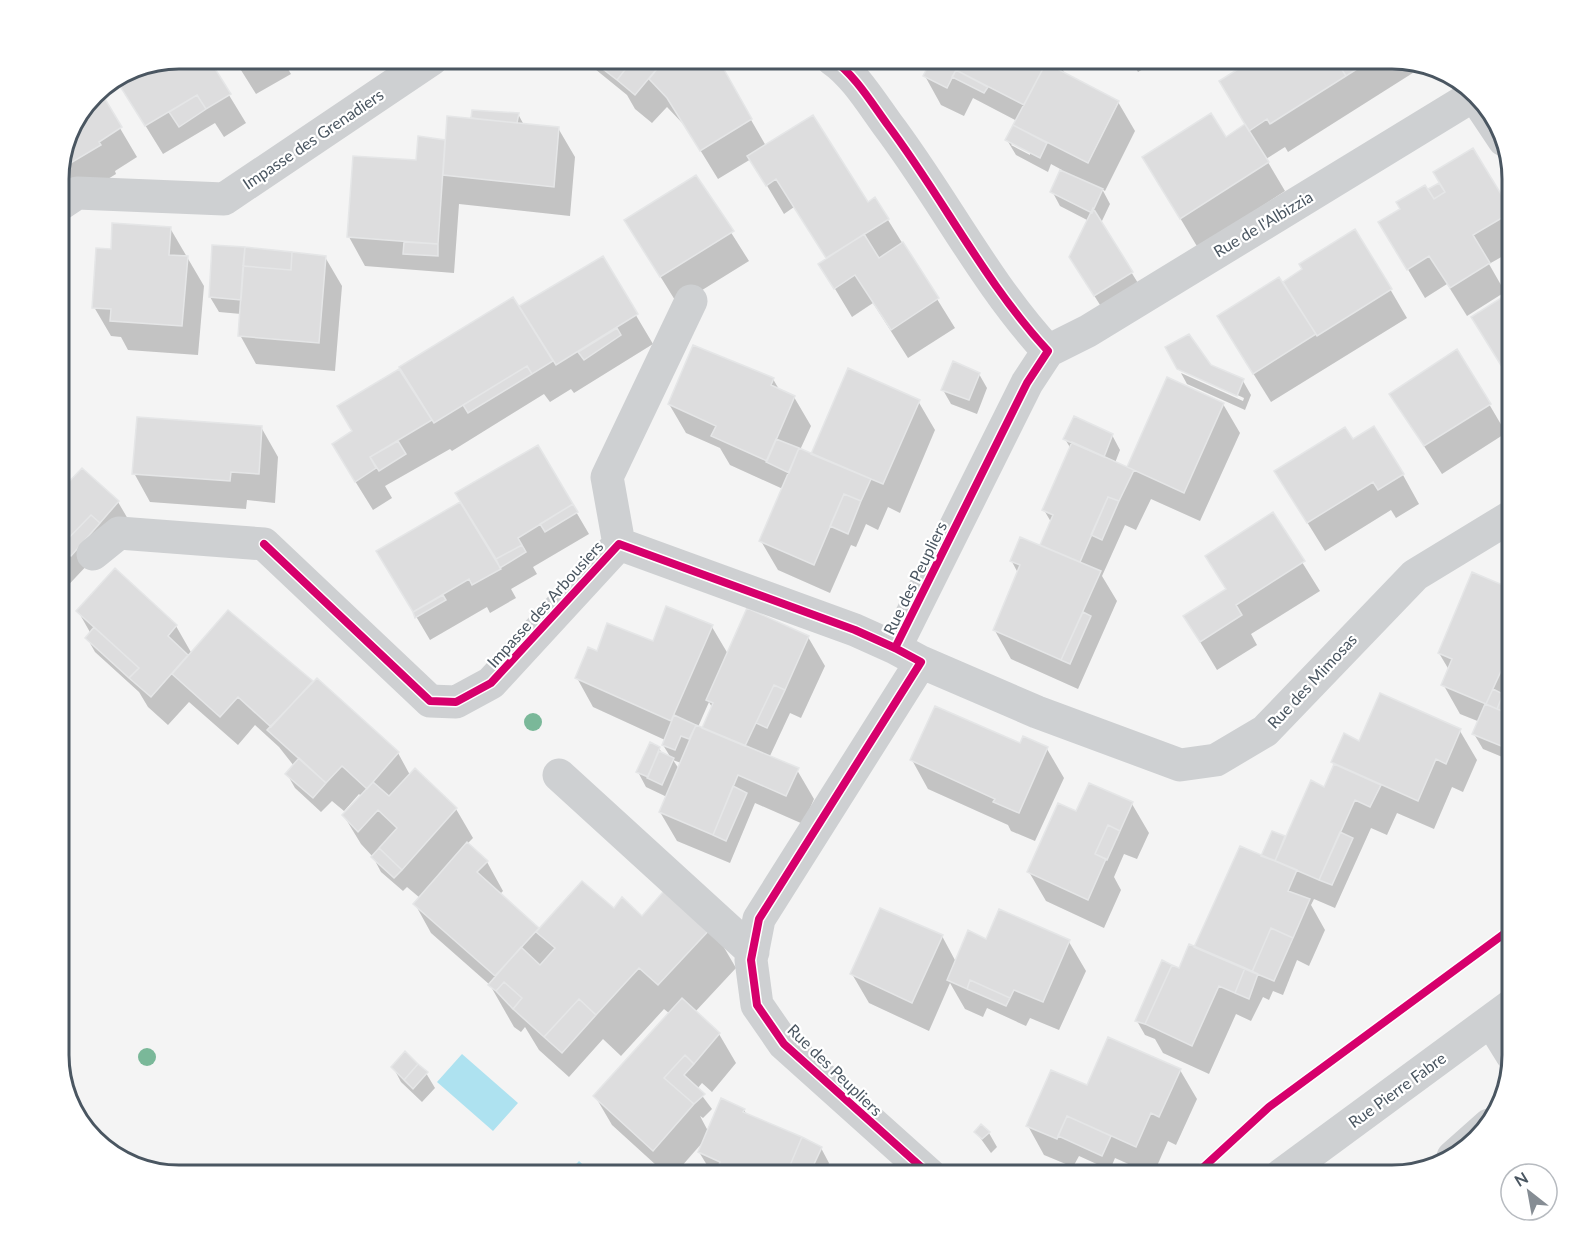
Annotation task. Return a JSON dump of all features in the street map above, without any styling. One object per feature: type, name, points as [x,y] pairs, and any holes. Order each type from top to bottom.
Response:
[{"type":"street","name":"Impasse des Grenadiers","points":[[69,199],[77,194],[225,199],[416,69]]},
{"type":"street","points":[[847,69],[922,170],[1016,317],[1048,351]]},
{"type":"street","name":"Rue de l'Albizzia","points":[[1048,351],[1088,331],[1467,99]]},
{"type":"street","points":[[619,544],[607,477],[691,302]]},
{"type":"street","name":"Rue des Peupliers","points":[[918,1165],[784,1044],[757,1005],[750,960],[759,919],[908,655],[1027,383],[1048,351]]},
{"type":"street","name":"Rue des Mimosas","points":[[908,655],[1037,712],[1180,765],[1216,760],[1265,731],[1415,575],[1502,522]]},
{"type":"street","name":"Impasse des Arbousiers","points":[[93,554],[119,533],[264,544],[430,701],[456,702],[492,683],[619,544],[855,630],[908,655]]},
{"type":"street","points":[[559,775],[753,952]]},
{"type":"street","name":"Rue Pierre Fabre","points":[[1296,1165],[1502,1013]]},
{"type":"water","points":[[462,1054],[518,1103],[493,1131],[437,1082]]},
{"type":"building","points":[[171,69],[215,69],[231,94],[206,109],[197,95],[145,126],[120,86],[143,75]]},
{"type":"building","points":[[603,69],[626,69],[617,80]]},
{"type":"building","points":[[626,69],[657,69],[635,95],[617,80]]},
{"type":"building","points":[[657,69],[724,69],[752,119],[700,151],[667,98],[649,79]]},
{"type":"building","points":[[927,69],[1043,69],[1024,105],[956,70],[947,88],[923,76]]},
{"type":"building","points":[[1043,69],[1058,69],[1119,101],[1088,163],[1013,125]]},
{"type":"building","points":[[1238,69],[1341,69],[1346,76],[1270,124],[1267,119],[1249,131],[1219,81]]},
{"type":"building","points":[[1341,69],[1357,69],[1346,76]]},
{"type":"building","points":[[956,70],[988,87],[984,93],[952,77]]},
{"type":"building","points":[[197,95],[206,109],[179,127],[169,112]]},
{"type":"building","points":[[104,98],[122,127],[99,142],[101,145],[70,163],[80,130]]},
{"type":"building","points":[[472,110],[519,113],[517,123],[471,118]]},
{"type":"building","points":[[1211,113],[1226,137],[1245,124],[1269,162],[1180,219],[1142,157]]},
{"type":"building","points":[[813,115],[868,202],[875,197],[889,219],[826,258],[776,179],[766,186],[747,156]]},
{"type":"building","points":[[447,116],[559,127],[554,187],[443,175]]},
{"type":"building","points":[[1013,125],[1047,143],[1040,158],[1005,140]]},
{"type":"building","points":[[418,136],[445,140],[438,244],[347,237],[353,156],[416,160]]},
{"type":"building","points":[[1473,148],[1502,196],[1502,218],[1473,235],[1490,263],[1450,288],[1429,256],[1407,270],[1378,222],[1400,209],[1396,202],[1425,185],[1434,199],[1445,192],[1433,172]]},
{"type":"building","points":[[1060,170],[1103,189],[1092,213],[1050,192]]},
{"type":"building","points":[[696,175],[734,231],[660,277],[624,220]]},
{"type":"building","points":[[1439,183],[1445,192],[1434,199],[1428,189]]},
{"type":"building","points":[[1093,208],[1133,272],[1094,296],[1069,257]]},
{"type":"building","points":[[112,223],[171,227],[169,255],[188,256],[182,326],[110,321],[111,309],[92,308],[96,248],[111,249]]},
{"type":"building","points":[[1355,229],[1392,289],[1317,336],[1283,282],[1302,269],[1299,264]]},
{"type":"building","points":[[864,234],[879,258],[903,242],[939,298],[891,330],[855,275],[834,289],[818,264]]},
{"type":"building","points":[[404,242],[438,244],[438,256],[403,254]]},
{"type":"building","points":[[212,245],[245,247],[241,300],[209,297]]},
{"type":"building","points":[[245,247],[292,252],[291,270],[243,266]]},
{"type":"building","points":[[292,252],[326,256],[319,343],[238,336],[243,266],[291,270]]},
{"type":"building","points":[[603,256],[638,314],[556,365],[519,306]]},
{"type":"building","points":[[1279,277],[1316,334],[1253,374],[1217,316]]},
{"type":"building","points":[[513,297],[553,361],[532,374],[527,366],[434,423],[399,367]]},
{"type":"building","points":[[1502,297],[1502,367],[1471,317]]},
{"type":"building","points":[[617,328],[621,335],[584,360],[578,352]]},
{"type":"building","points":[[1189,334],[1211,365],[1244,379],[1237,396],[1177,369],[1165,347]]},
{"type":"building","points":[[693,345],[774,378],[771,385],[795,396],[767,461],[711,436],[716,426],[668,404]]},
{"type":"building","points":[[1457,349],[1491,404],[1424,446],[1389,394]]},
{"type":"building","points":[[953,361],[980,373],[969,400],[941,390]]},
{"type":"building","points":[[527,366],[532,374],[468,413],[463,405]]},
{"type":"building","points":[[848,368],[920,400],[883,484],[811,454]]},
{"type":"building","points":[[399,369],[432,420],[370,457],[376,468],[355,482],[332,444],[352,431],[337,406]]},
{"type":"building","points":[[1167,377],[1224,403],[1184,493],[1127,467]]},
{"type":"building","points":[[1074,416],[1113,434],[1104,457],[1063,439]]},
{"type":"building","points":[[137,417],[262,426],[259,474],[231,472],[230,481],[132,474]]},
{"type":"building","points":[[1374,426],[1404,474],[1378,490],[1373,482],[1307,523],[1274,471],[1345,427],[1353,439]]},
{"type":"building","points":[[776,439],[799,448],[789,473],[766,462]]},
{"type":"building","points":[[398,441],[406,454],[379,471],[370,457]]},
{"type":"building","points":[[1072,442],[1134,470],[1119,501],[1108,497],[1080,562],[1040,545],[1053,515],[1042,510]]},
{"type":"building","points":[[538,445],[573,504],[518,538],[522,545],[496,559],[455,493]]},
{"type":"building","points":[[799,448],[871,479],[861,501],[844,494],[814,565],[759,541]]},
{"type":"building","points":[[82,468],[119,501],[100,523],[91,515],[69,538],[69,482]]},
{"type":"building","points":[[844,494],[861,501],[848,534],[830,526]]},
{"type":"building","points":[[1108,497],[1119,501],[1102,540],[1091,535]]},
{"type":"building","points":[[460,502],[501,569],[472,585],[469,579],[413,612],[376,551]]},
{"type":"building","points":[[573,504],[578,512],[545,532],[540,524]]},
{"type":"building","points":[[1273,512],[1305,561],[1236,605],[1242,615],[1200,642],[1183,616],[1226,589],[1205,556]]},
{"type":"building","points":[[91,515],[100,523],[71,556],[69,554],[69,538]]},
{"type":"building","points":[[1020,537],[1101,571],[1061,660],[993,630],[1020,565],[1010,561]]},
{"type":"building","points":[[522,545],[526,552],[500,568],[496,559]]},
{"type":"building","points":[[115,568],[177,625],[168,636],[188,655],[151,697],[129,678],[139,668],[76,611]]},
{"type":"building","points":[[1472,572],[1502,585],[1502,669],[1486,704],[1441,685],[1452,659],[1438,653]]},
{"type":"building","points":[[443,595],[446,600],[415,618],[413,612]]},
{"type":"building","points":[[666,606],[713,625],[671,721],[575,678],[588,647],[597,651],[607,623],[653,641]]},
{"type":"building","points":[[747,608],[809,636],[785,690],[774,685],[745,746],[702,728],[713,703],[706,700]]},
{"type":"building","points":[[228,610],[313,681],[271,727],[238,697],[220,717],[172,674]]},
{"type":"building","points":[[1083,612],[1091,616],[1070,664],[1061,660]]},
{"type":"building","points":[[94,627],[139,668],[129,678],[85,638]]},
{"type":"building","points":[[317,678],[399,752],[367,789],[342,766],[326,783],[267,730]]},
{"type":"building","points":[[774,685],[785,690],[767,728],[756,723]]},
{"type":"building","points":[[1493,689],[1502,694],[1497,709],[1486,704]]},
{"type":"building","points":[[1380,693],[1461,729],[1446,764],[1436,759],[1418,801],[1331,762],[1344,733],[1359,741]]},
{"type":"building","points":[[1502,696],[1502,711],[1497,709]]},
{"type":"building","points":[[1485,704],[1502,711],[1502,746],[1472,734]]},
{"type":"building","points":[[935,706],[1020,743],[1023,736],[1048,747],[1019,813],[993,802],[995,799],[910,760]]},
{"type":"building","points":[[674,715],[696,725],[689,739],[681,736],[675,750],[662,745]]},
{"type":"building","points":[[696,725],[799,768],[786,796],[738,775],[713,835],[659,812]]},
{"type":"building","points":[[650,742],[660,747],[648,777],[636,772]]},
{"type":"building","points":[[659,751],[674,758],[662,785],[647,778]]},
{"type":"building","points":[[299,758],[326,783],[313,798],[285,774]]},
{"type":"building","points":[[1334,764],[1381,785],[1370,807],[1355,800],[1319,880],[1275,861],[1311,780],[1324,787]]},
{"type":"building","points":[[415,768],[457,808],[402,870],[379,848],[397,828],[378,810],[358,832],[342,815],[373,782],[389,796]]},
{"type":"building","points":[[1089,783],[1133,802],[1120,831],[1108,825],[1095,854],[1106,859],[1088,900],[1027,872],[1058,803],[1076,811]]},
{"type":"building","points":[[733,786],[747,793],[726,841],[713,835]]},
{"type":"building","points":[[1108,825],[1120,831],[1107,860],[1095,854]]},
{"type":"building","points":[[1272,831],[1285,836],[1275,861],[1261,856]]},
{"type":"building","points":[[1340,832],[1353,838],[1332,885],[1319,880]]},
{"type":"building","points":[[467,842],[488,861],[477,872],[539,928],[495,976],[413,904]]},
{"type":"building","points":[[1240,846],[1297,870],[1288,891],[1310,899],[1293,938],[1271,928],[1252,972],[1194,947]]},
{"type":"building","points":[[379,848],[402,870],[394,878],[371,857]]},
{"type":"building","points":[[582,881],[614,908],[622,897],[642,916],[669,885],[713,926],[658,985],[639,968],[596,1015],[579,999],[544,1037],[513,1009],[522,998],[504,982],[496,991],[488,985],[521,947],[540,965],[555,948],[536,932]]},
{"type":"building","points":[[880,908],[943,935],[912,1003],[850,974]]},
{"type":"building","points":[[999,909],[1070,940],[1043,1002],[1014,990],[1010,998],[970,980],[967,989],[947,980],[968,930],[986,939]]},
{"type":"building","points":[[1271,928],[1293,938],[1274,981],[1252,972]]},
{"type":"building","points":[[1189,944],[1245,968],[1235,993],[1219,986],[1192,1046],[1145,1024],[1172,965],[1179,968]]},
{"type":"building","points":[[1162,960],[1172,965],[1145,1024],[1135,1021]]},
{"type":"building","points":[[1245,968],[1258,974],[1249,999],[1235,993]]},
{"type":"building","points":[[970,980],[1010,998],[1006,1006],[967,989]]},
{"type":"building","points":[[504,982],[522,998],[513,1009],[496,991]]},
{"type":"building","points":[[682,998],[720,1033],[694,1064],[685,1055],[664,1078],[694,1104],[653,1151],[593,1096]]},
{"type":"building","points":[[579,999],[596,1015],[562,1053],[544,1037]]},
{"type":"building","points":[[1108,1037],[1181,1069],[1159,1117],[1151,1113],[1136,1147],[1067,1116],[1057,1139],[1026,1126],[1051,1070],[1087,1085]]},
{"type":"building","points":[[405,1051],[418,1064],[404,1080],[391,1067]]},
{"type":"building","points":[[685,1055],[694,1064],[684,1075],[705,1094],[694,1104],[664,1078]]},
{"type":"building","points":[[418,1064],[428,1072],[413,1089],[404,1080]]},
{"type":"building","points":[[721,1098],[745,1109],[743,1112],[802,1137],[790,1165],[719,1165],[720,1162],[698,1152]]},
{"type":"building","points":[[1067,1116],[1111,1136],[1102,1156],[1058,1136]]},
{"type":"building","points":[[981,1124],[990,1132],[982,1139],[974,1132]]},
{"type":"building","points":[[802,1137],[822,1147],[814,1165],[790,1165]]},
{"type":"cycle path","points":[[845,69],[907,152],[1004,297],[1048,351],[1027,383],[895,648],[921,662],[759,919],[751,960],[757,1005],[784,1044],[919,1165]]},
{"type":"cycle path","points":[[264,544],[430,701],[456,702],[491,683],[619,544],[855,630],[895,648]]},
{"type":"cycle path","points":[[1206,1165],[1269,1107],[1502,935]]}]
